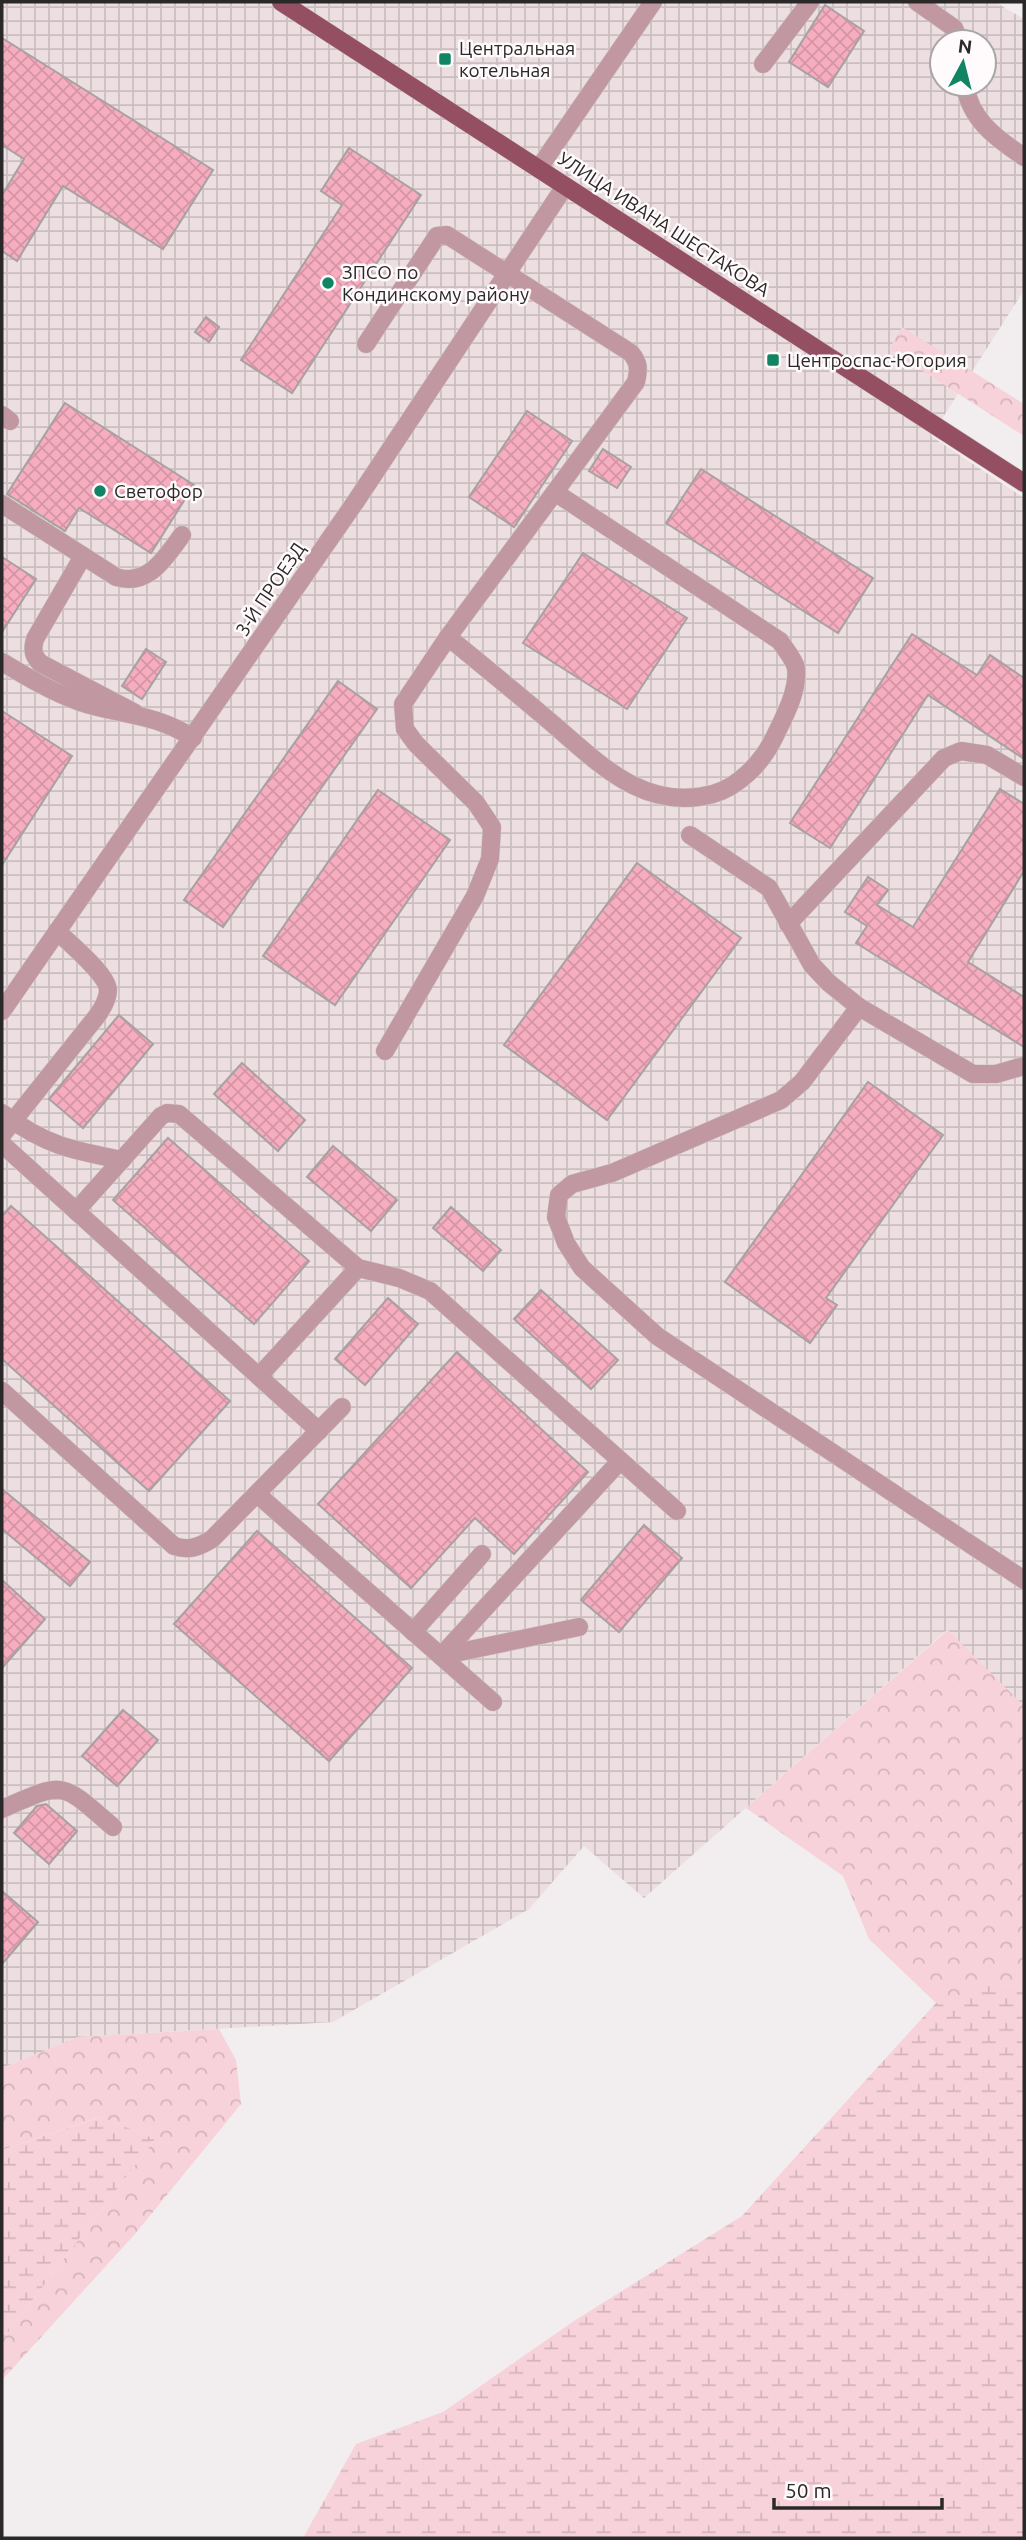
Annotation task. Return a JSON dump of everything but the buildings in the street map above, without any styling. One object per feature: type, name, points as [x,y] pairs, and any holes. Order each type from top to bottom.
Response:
[{"type":"main road","name":"УЛИЦА ИВАНА ШЕСТАКОВА","points":[[281,2],[1024,483]]},
{"type":"street","points":[[539,169],[653,2]]},
{"type":"street","points":[[763,64],[810,2]]},
{"type":"street","points":[[917,2],[954,28]]},
{"type":"street","points":[[968,98],[971,109],[997,139],[1024,157]]},
{"type":"street","name":"3-Й ПРОЕЗД","points":[[2,1012],[356,501],[565,186]]},
{"type":"street","points":[[366,344],[437,236],[447,235],[631,352],[637,360],[639,370],[636,382],[448,637],[403,704],[405,729],[416,744],[476,803],[492,827],[490,859],[475,896],[385,1051]]},
{"type":"street","points":[[448,637],[611,772],[642,790],[665,798],[694,799],[727,790],[746,775],[771,745],[792,701],[796,667],[780,640],[556,493]]},
{"type":"street","points":[[2,504],[116,577],[136,580],[162,563],[182,535]]},
{"type":"street","points":[[83,556],[35,639],[32,649],[40,663],[135,713]]},
{"type":"street","points":[[2,662],[53,692],[83,703],[163,721],[194,737]]},
{"type":"street","points":[[788,924],[944,758],[961,751],[987,755],[1024,777]]},
{"type":"street","points":[[690,835],[769,888],[812,965],[859,1007],[973,1074],[996,1074],[1024,1066]]},
{"type":"street","points":[[57,932],[105,979],[108,991],[105,1003],[97,1016],[5,1123],[64,1148],[122,1160]]},
{"type":"street","points":[[859,1007],[802,1082],[781,1100],[612,1173],[572,1185],[559,1195],[556,1217],[566,1243],[582,1268],[657,1336],[1024,1580]]},
{"type":"street","points":[[76,1211],[161,1116],[167,1113],[179,1114],[358,1268],[399,1278],[430,1291],[677,1511]]},
{"type":"street","points":[[2,1144],[319,1431]]},
{"type":"street","points":[[259,1376],[358,1268]]},
{"type":"street","points":[[2,1391],[174,1546],[185,1550],[212,1539],[342,1407]]},
{"type":"street","points":[[441,1656],[620,1461]]},
{"type":"street","points":[[257,1494],[493,1702]]},
{"type":"street","points":[[412,1632],[482,1554]]},
{"type":"street","points":[[441,1656],[579,1627]]},
{"type":"street","points":[[2,1809],[47,1789],[61,1789],[75,1794],[113,1827]]},
{"type":"shaded area","points":[[2,2],[995,2],[1024,19],[1024,290],[931,436],[1024,498],[1024,1708],[947,1630],[644,1898],[584,1846],[529,1909],[333,2022],[78,2037],[2,2068]]},
{"type":"green space","points":[[902,327],[1024,404],[1024,436],[889,349]]},
{"type":"green space","points":[[948,1630],[1024,1706],[1024,1988],[1002,1984],[936,2003],[869,1939],[843,1876],[746,1808]]},
{"type":"green space","points":[[996,1983],[1024,1988],[1024,2538],[303,2538],[356,2444],[443,2412],[574,2321],[742,2216],[936,2003]]},
{"type":"green space","points":[[219,2029],[236,2060],[241,2104],[135,2234],[2,2380],[2,2340],[155,2139],[100,2117],[2,2150],[2,2068],[78,2037]]},
{"type":"green space","points":[[101,2117],[155,2139],[2,2340],[2,2150]]},
{"type":"place","name":"Центральная котельная","points":[[445,59]]},
{"type":"place","name":"ЗПСО по Кондинскому району","points":[[328,283]]},
{"type":"place","name":"Центроспас-Югория","points":[[773,360]]},
{"type":"place","name":"Светофор","points":[[100,491]]}]
